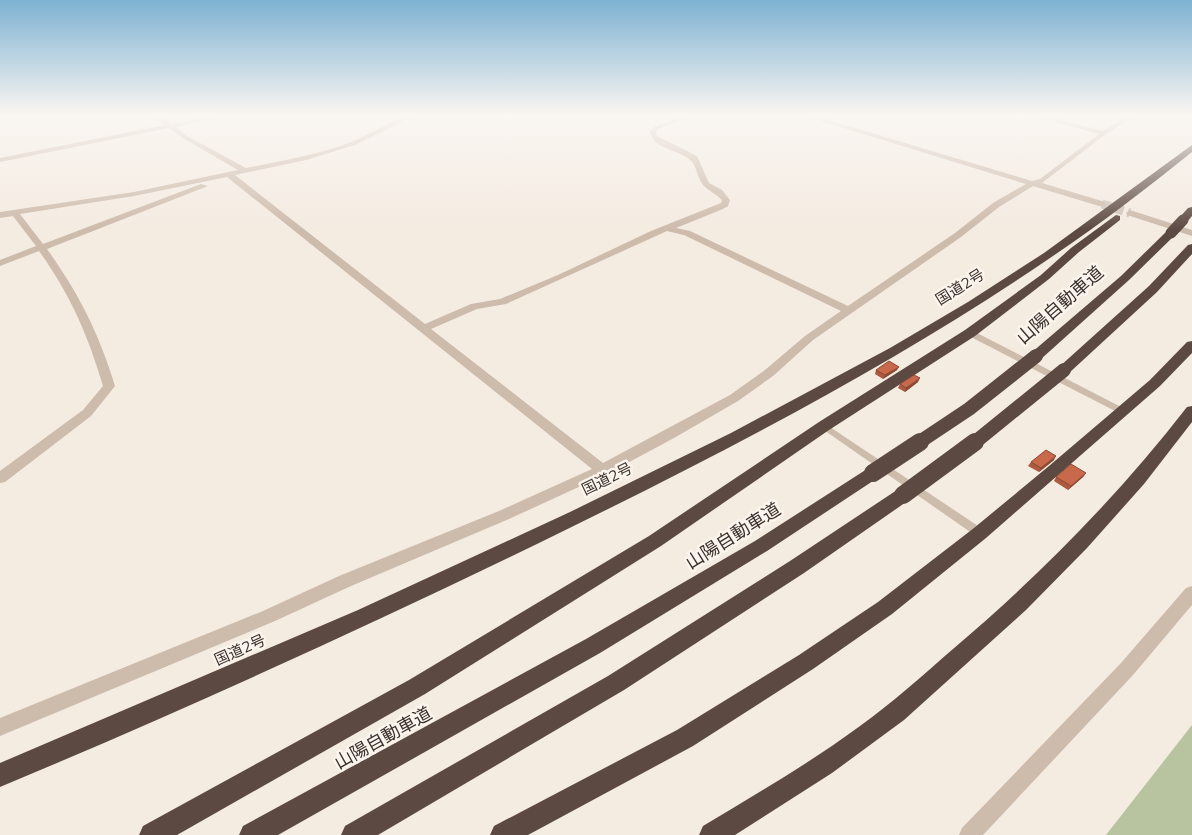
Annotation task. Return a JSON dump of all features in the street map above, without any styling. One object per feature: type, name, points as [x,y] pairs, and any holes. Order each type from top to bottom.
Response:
[{"type":"highway","name":"国道2号","points":[[0,775],[138,717],[416,594],[660,476],[828,389],[962,310],[1056,249],[1152,181],[1186,153]]},
{"type":"highway","points":[[152,835],[417,687],[655,541],[824,426],[970,333],[1045,277],[1075,250],[1140,200],[1152,181]]},
{"type":"highway","name":"山陽自動車道","points":[[252,835],[594,646],[761,546],[872,474],[969,408],[1036,356],[1125,278],[1192,210]]},
{"type":"highway","points":[[354,835],[616,683],[797,567],[903,495],[997,426],[1064,370],[1153,289],[1192,247]]},
{"type":"highway","points":[[503,835],[685,738],[806,662],[885,608],[980,533],[1124,412],[1192,345]]},
{"type":"highway","points":[[712,835],[812,773],[888,719],[1017,608],[1091,533],[1152,463],[1192,411]]},
{"type":"street","points":[[0,160],[36,153]]},
{"type":"street","points":[[215,153],[246,171]]},
{"type":"street","points":[[0,215],[134,194],[230,175],[324,153]]},
{"type":"street","points":[[422,328],[475,306],[502,302],[666,228],[720,208],[725,204],[726,200],[719,192],[706,184],[694,158],[683,153]]},
{"type":"street","points":[[934,153],[1102,204]]},
{"type":"street","points":[[0,727],[269,616],[345,581],[504,515],[602,470],[669,435],[734,398],[769,372],[809,338],[958,234],[996,205],[1032,183],[1042,181],[1078,153]]},
{"type":"street","points":[[0,263],[230,175]]},
{"type":"street","points":[[230,175],[602,470]]},
{"type":"street","points":[[0,478],[87,413],[109,386],[97,345],[72,296],[42,246],[15,213]]},
{"type":"street","points":[[1130,213],[1192,233]]},
{"type":"street","points":[[666,228],[687,233],[849,311]]},
{"type":"street","points":[[969,835],[1127,669],[1192,593]]},
{"type":"lane","points":[[970,333],[1124,412]]},
{"type":"lane","points":[[824,426],[980,533]]},
{"type":"green space","points":[[1192,725],[1192,835],[1106,835]]},
{"type":"building","points":[[889,361],[899,367],[885,375],[876,370]]},
{"type":"building","points":[[914,375],[920,378],[906,388],[900,384]]},
{"type":"building","points":[[1046,450],[1056,456],[1041,468],[1031,462]]},
{"type":"building","points":[[1071,464],[1086,473],[1071,486],[1056,477]]},
{"type":"tunnel","points":[[1102,204],[1130,213]]}]
